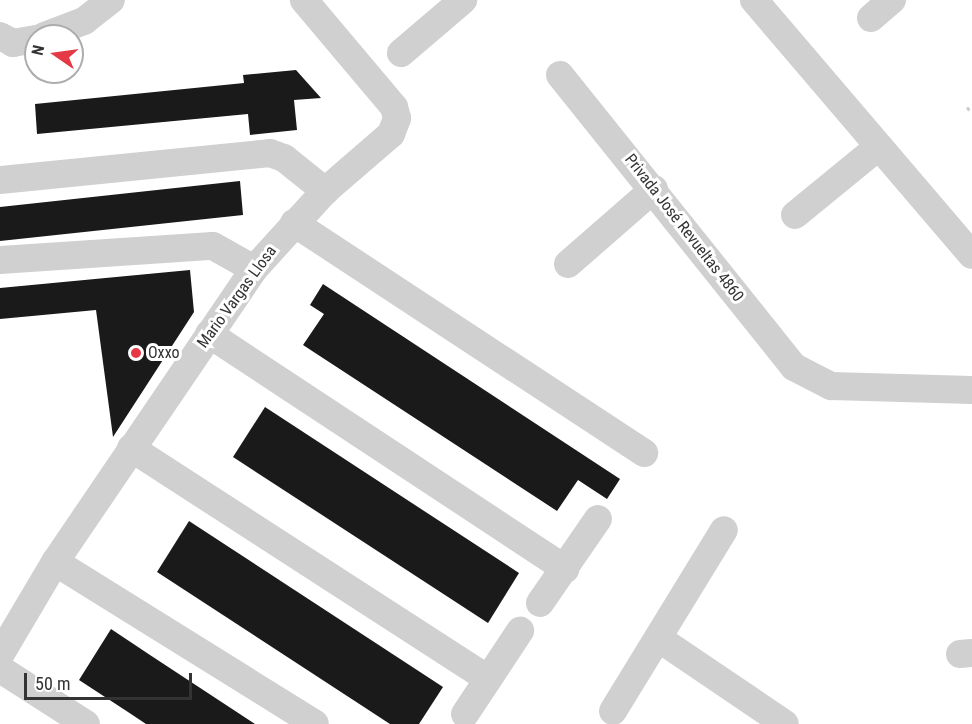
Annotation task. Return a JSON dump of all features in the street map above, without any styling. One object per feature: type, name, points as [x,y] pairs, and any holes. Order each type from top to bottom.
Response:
[{"type":"street","points":[[76,24],[84,21],[111,0]]},
{"type":"street","name":"Mario Vargas Llosa","points":[[0,655],[55,562],[254,269],[325,191],[391,134],[397,118],[394,107],[304,0]]},
{"type":"street","points":[[754,0],[972,255]]},
{"type":"street","points":[[871,18],[892,0]]},
{"type":"street","points":[[401,53],[448,5]]},
{"type":"street","points":[[0,36],[13,43],[24,41]]},
{"type":"street","name":"Privada José Revueltas 4860","points":[[560,75],[654,189],[794,367],[831,386],[970,387]]},
{"type":"street","points":[[795,214],[878,147]]},
{"type":"street","points":[[0,180],[270,153],[284,158],[325,191]]},
{"type":"street","points":[[568,264],[654,189]]},
{"type":"street","points":[[294,223],[644,453]]},
{"type":"street","points":[[0,260],[213,246],[254,269]]},
{"type":"street","points":[[209,334],[565,570]]},
{"type":"street","points":[[131,448],[488,679]]},
{"type":"street","points":[[540,603],[565,570],[598,519]]},
{"type":"street","points":[[613,711],[724,530]]},
{"type":"street","points":[[55,562],[315,724]]},
{"type":"street","points":[[465,714],[520,631]]},
{"type":"street","points":[[657,638],[785,724]]},
{"type":"street","points":[[0,669],[86,724]]},
{"type":"path","points":[[966,110],[972,106]]},
{"type":"building","points":[[296,70],[321,98],[294,100],[297,130],[250,135],[248,114],[37,134],[35,104],[244,83],[243,75]]},
{"type":"building","points":[[240,181],[243,215],[0,241],[0,207]]},
{"type":"building","points":[[190,270],[194,312],[113,437],[96,310],[0,319],[0,288]]},
{"type":"building","points":[[323,284],[620,479],[607,499],[578,480],[557,511],[303,345],[324,314],[310,305]]},
{"type":"building","points":[[265,407],[519,573],[488,623],[233,457]]},
{"type":"building","points":[[189,521],[443,687],[419,724],[390,724],[157,572]]},
{"type":"building","points":[[111,629],[255,724],[146,724],[79,680]]},
{"type":"place","name":"Oxxo","points":[[136,353]]}]
